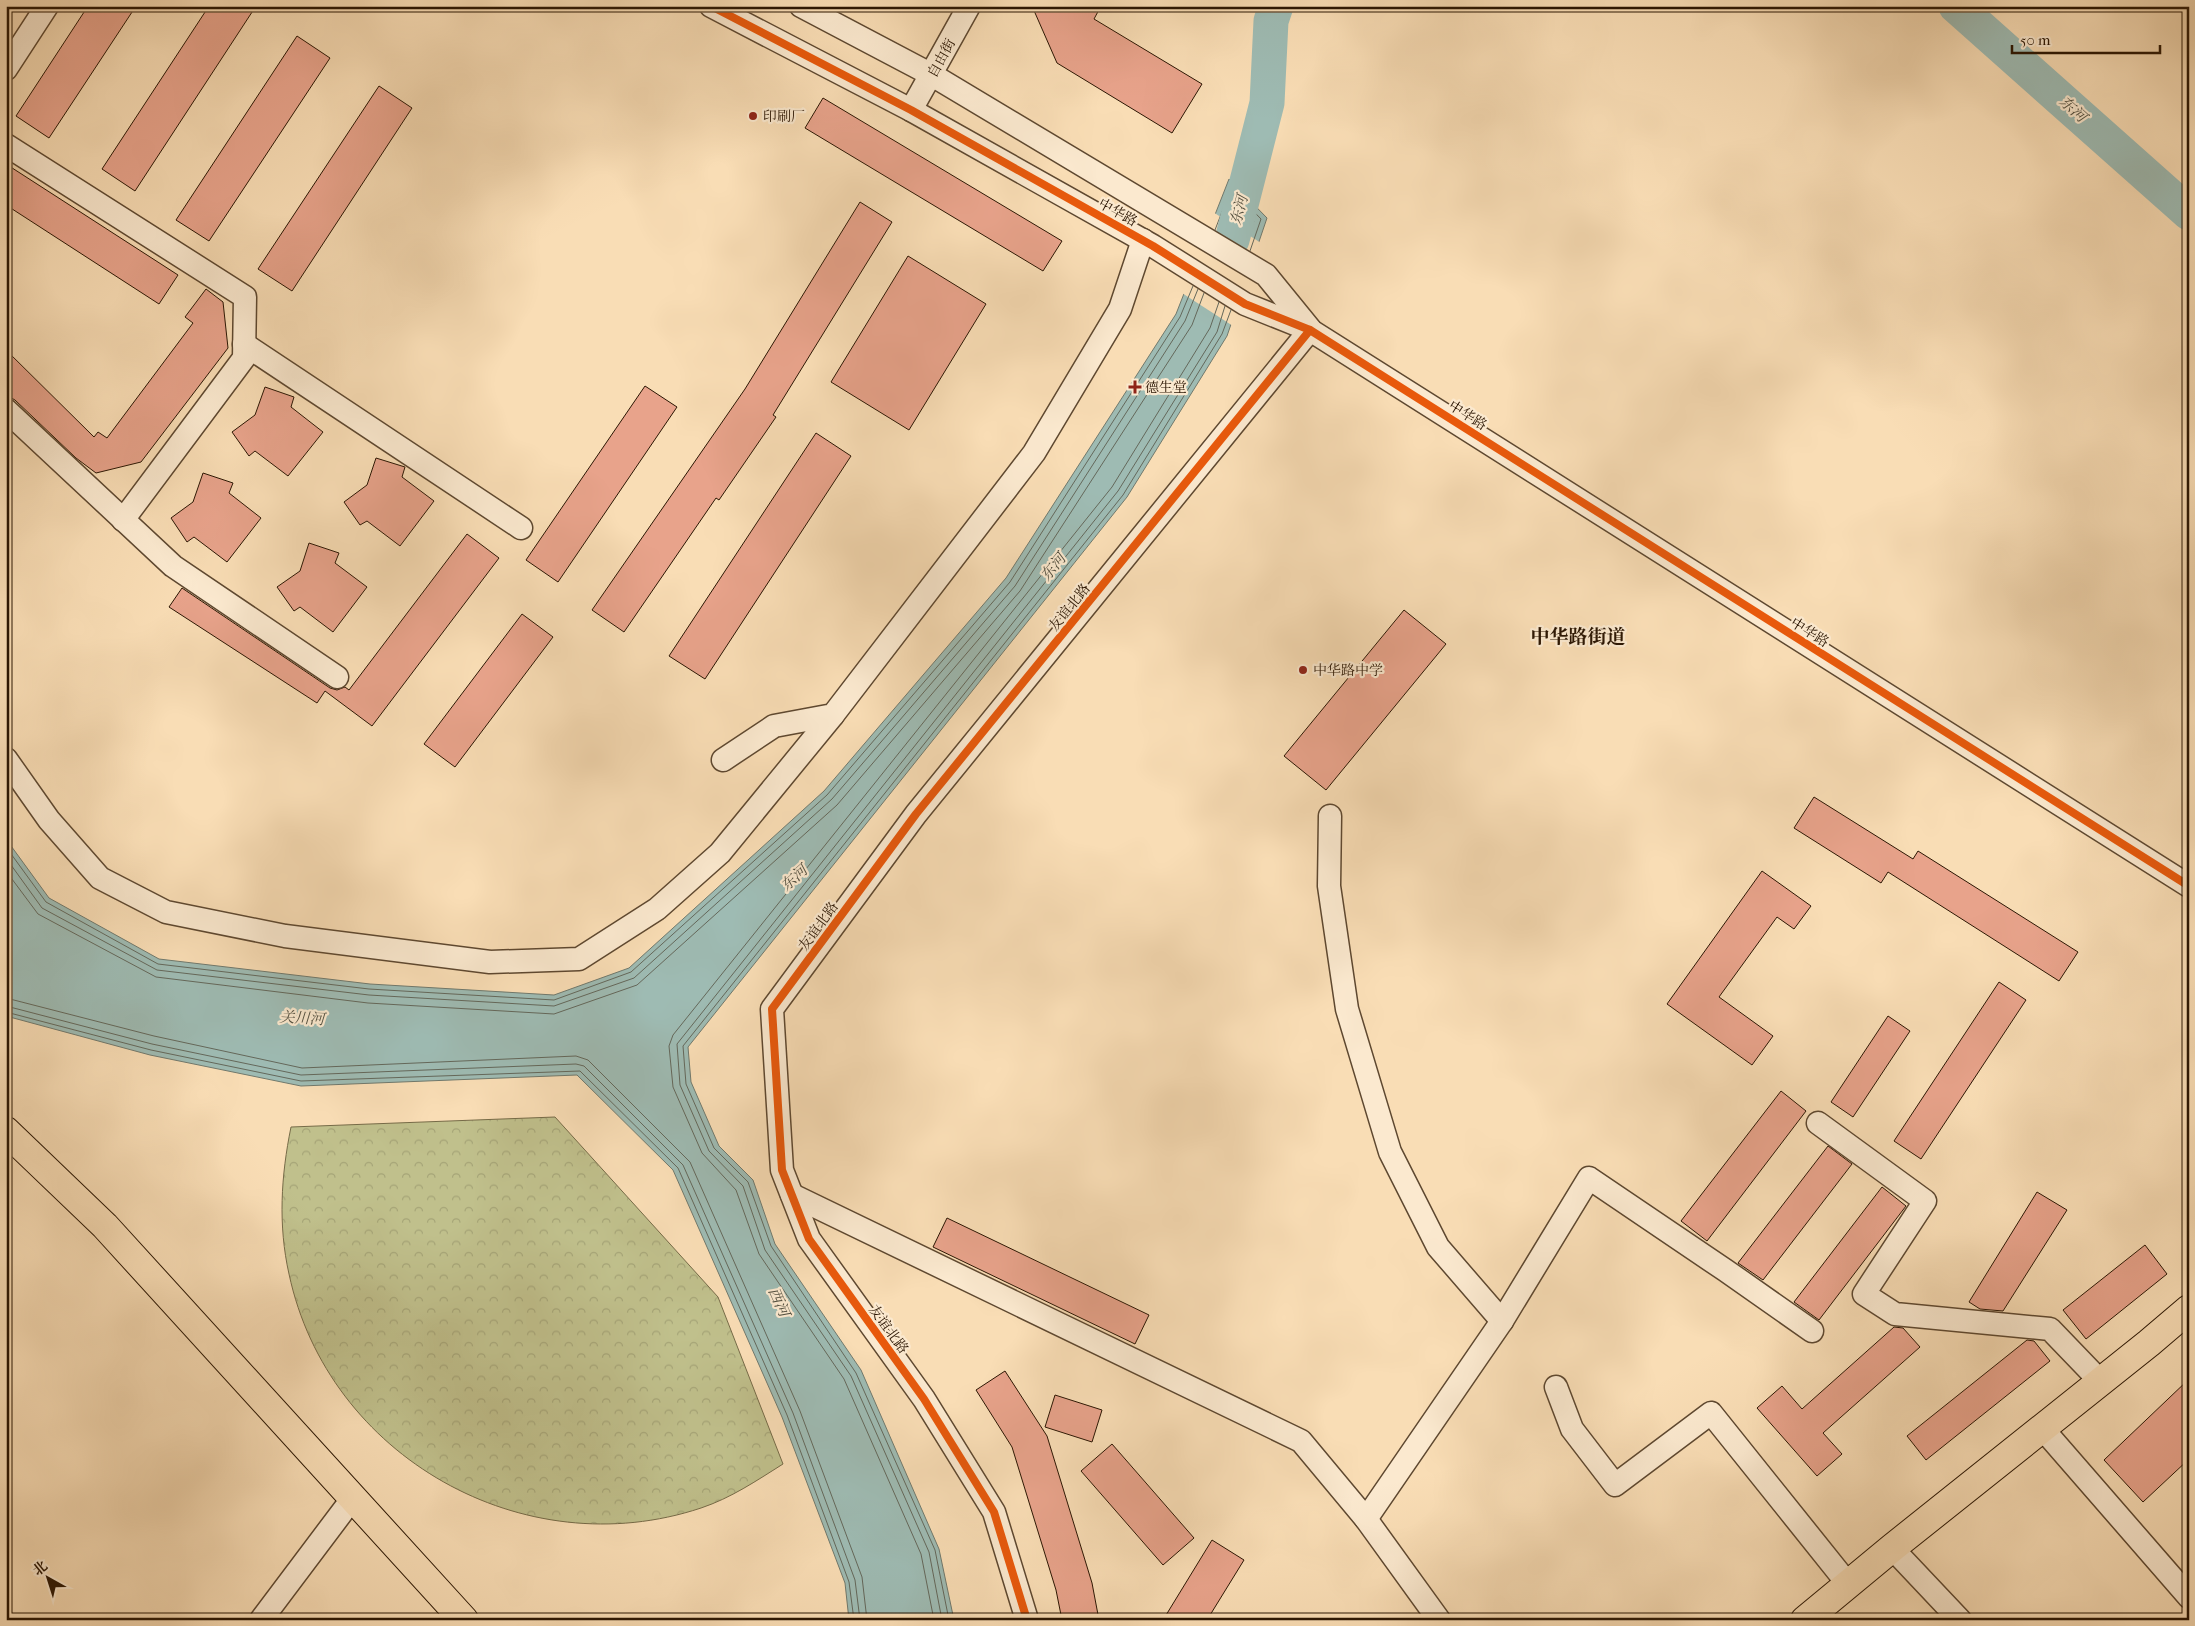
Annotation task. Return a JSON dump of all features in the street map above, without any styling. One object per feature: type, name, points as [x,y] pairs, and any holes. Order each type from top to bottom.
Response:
[{"type":"main road","points":[[6,1131],[105,1226],[464,1620]]},
{"type":"main road","points":[[1805,1620],[1892,1548],[2150,1343],[2189,1308]]},
{"type":"street","points":[[6,69],[47,6]]},
{"type":"street","name":"中华路","points":[[711,6],[911,110],[1148,243],[1245,304],[1310,330],[2189,886]]},
{"type":"street","name":"中华路","points":[[801,6],[932,75],[1266,275],[1310,330]]},
{"type":"street","name":"自由街","points":[[911,110],[969,6]]},
{"type":"street","points":[[6,145],[245,297],[244,358],[123,520]]},
{"type":"street","points":[[6,759],[49,820],[100,878],[166,912],[285,936],[490,962],[579,959],[657,909],[720,853],[833,715],[1034,453],[1120,309],[1148,243]]},
{"type":"street","name":"友谊北路","points":[[1027,1620],[994,1512],[924,1399],[809,1239],[782,1170],[772,1009],[916,814],[1310,330]]},
{"type":"street","points":[[244,344],[520,528]]},
{"type":"street","points":[[6,410],[173,566],[337,677]]},
{"type":"street","points":[[723,760],[774,726],[833,715]]},
{"type":"street","points":[[1330,816],[1329,886],[1347,1009],[1390,1152],[1438,1247],[1502,1321]]},
{"type":"street","points":[[1818,1123],[1925,1201],[1864,1294],[1895,1314],[2050,1330],[2101,1382]]},
{"type":"street","points":[[1366,1519],[1502,1321],[1589,1178],[1812,1331]]},
{"type":"street","points":[[792,1195],[1301,1441],[1366,1519],[1439,1620]]},
{"type":"street","points":[[1556,1387],[1572,1429],[1615,1485],[1711,1413],[1848,1584]]},
{"type":"street","points":[[2042,1428],[2189,1597]]},
{"type":"street","points":[[261,1620],[352,1499]]},
{"type":"street","points":[[1892,1548],[1960,1620]]},
{"type":"green space","points":[[555,1117],[718,1297],[783,1464],[743,1489],[712,1504],[634,1522],[567,1522],[503,1508],[443,1482],[390,1444],[345,1396],[311,1339],[289,1274],[283,1237],[283,1182],[291,1127]]},
{"type":"water","points":[[1229,179],[1267,218],[1227,336],[1127,497],[688,1047],[691,1082],[719,1146],[753,1180],[775,1244],[861,1370],[939,1549],[954,1620],[849,1620],[845,1583],[782,1417],[673,1170],[577,1075],[301,1086],[150,1055],[6,1016],[6,839],[49,898],[159,959],[370,984],[554,995],[629,968],[824,791],[1006,578],[1176,314]]},
{"type":"pier","points":[[1213,212],[1261,243],[1233,326],[1182,293]]},
{"type":"building","points":[[88,6],[136,6],[49,138],[16,116]]},
{"type":"building","points":[[209,6],[256,6],[135,191],[102,169]]},
{"type":"building","points":[[1032,6],[1101,6],[1094,19],[1202,84],[1172,133],[1057,63]]},
{"type":"building","points":[[297,36],[330,58],[209,241],[176,220]]},
{"type":"building","points":[[379,86],[412,108],[292,291],[258,269]]},
{"type":"building","points":[[823,98],[1062,241],[1043,271],[805,128]]},
{"type":"building","points":[[6,164],[178,275],[159,304],[6,205]]},
{"type":"building","points":[[860,202],[892,222],[773,415],[776,417],[719,500],[716,498],[624,632],[592,610],[745,389]]},
{"type":"building","points":[[908,256],[986,304],[909,430],[831,382]]},
{"type":"building","points":[[206,289],[223,302],[228,348],[141,462],[96,473],[76,458],[15,400],[6,395],[6,350],[94,437],[98,432],[107,438],[193,323],[185,317]]},
{"type":"building","points":[[645,386],[677,407],[558,582],[526,560]]},
{"type":"building","points":[[265,387],[294,397],[291,407],[323,432],[288,476],[255,451],[249,456],[232,432],[255,415]]},
{"type":"building","points":[[816,433],[851,456],[705,679],[669,656]]},
{"type":"building","points":[[376,458],[405,467],[402,477],[434,501],[400,546],[367,521],[360,525],[344,502],[367,485]]},
{"type":"building","points":[[203,473],[233,483],[229,493],[261,518],[227,562],[194,537],[187,542],[171,518],[193,502]]},
{"type":"building","points":[[467,534],[499,558],[372,726],[325,691],[317,703],[169,607],[182,588],[330,688],[337,690],[345,687],[349,690]]},
{"type":"building","points":[[309,543],[339,553],[335,563],[367,587],[333,632],[300,607],[294,611],[277,587],[300,571]]},
{"type":"building","points":[[1404,610],[1446,644],[1326,790],[1284,756]]},
{"type":"building","points":[[522,614],[553,637],[455,767],[424,744]]},
{"type":"building","points":[[1814,797],[1913,859],[1918,851],[2078,952],[2059,981],[1888,872],[1881,883],[1794,828]]},
{"type":"building","points":[[1762,871],[1811,906],[1794,929],[1777,917],[1719,997],[1773,1036],[1752,1065],[1667,1004]]},
{"type":"building","points":[[1999,982],[2026,1000],[1921,1159],[1894,1141]]},
{"type":"building","points":[[1888,1016],[1910,1031],[1853,1117],[1831,1102]]},
{"type":"building","points":[[1781,1091],[1806,1111],[1707,1241],[1681,1221]]},
{"type":"building","points":[[1828,1146],[1852,1164],[1763,1280],[1738,1263]]},
{"type":"building","points":[[1882,1187],[1906,1206],[1819,1320],[1794,1302]]},
{"type":"building","points":[[2037,1192],[2067,1210],[2003,1311],[1980,1309],[1969,1302]]},
{"type":"building","points":[[947,1218],[1149,1315],[1135,1344],[933,1247]]},
{"type":"building","points":[[2145,1245],[2167,1274],[2086,1339],[2063,1310]]},
{"type":"building","points":[[1894,1327],[1903,1328],[1920,1347],[1823,1433],[1842,1454],[1817,1476],[1757,1408],[1782,1386],[1802,1409]]},
{"type":"building","points":[[2027,1340],[2034,1341],[2050,1361],[1926,1460],[1907,1436]]},
{"type":"building","points":[[1005,1371],[1047,1436],[1092,1583],[1099,1620],[1062,1620],[1056,1590],[1012,1447],[976,1390]]},
{"type":"building","points":[[2189,1379],[2189,1459],[2143,1502],[2104,1460]]},
{"type":"building","points":[[1055,1395],[1102,1410],[1092,1442],[1045,1427]]},
{"type":"building","points":[[1112,1444],[1194,1538],[1163,1565],[1081,1471]]},
{"type":"building","points":[[1212,1540],[1244,1560],[1207,1620],[1163,1620]]},
{"type":"waterway","name":"东河","points":[[1232,240],[1267,103],[1271,21],[1276,6]]},
{"type":"waterway","name":"东河","points":[[1956,6],[2189,213]]},
{"type":"cycle path","points":[[711,6],[911,110],[1153,246],[1245,304],[1310,330],[2189,886]]},
{"type":"cycle path","points":[[1027,1620],[994,1512],[924,1399],[809,1239],[782,1170],[772,1009],[916,814],[1310,330]]},
{"type":"place","name":"印刷厂","points":[[753,116]]},
{"type":"place","name":"德生堂","points":[[1135,387]]},
{"type":"place","name":"中华路中学","points":[[1303,670]]},
{"type":"district","name":"中华路街道","points":[[1578,636]]},
{"type":"water label","name":"关川河","points":[[302,1018]]},
{"type":"water label","name":"西河","points":[[779,1302]]}]
